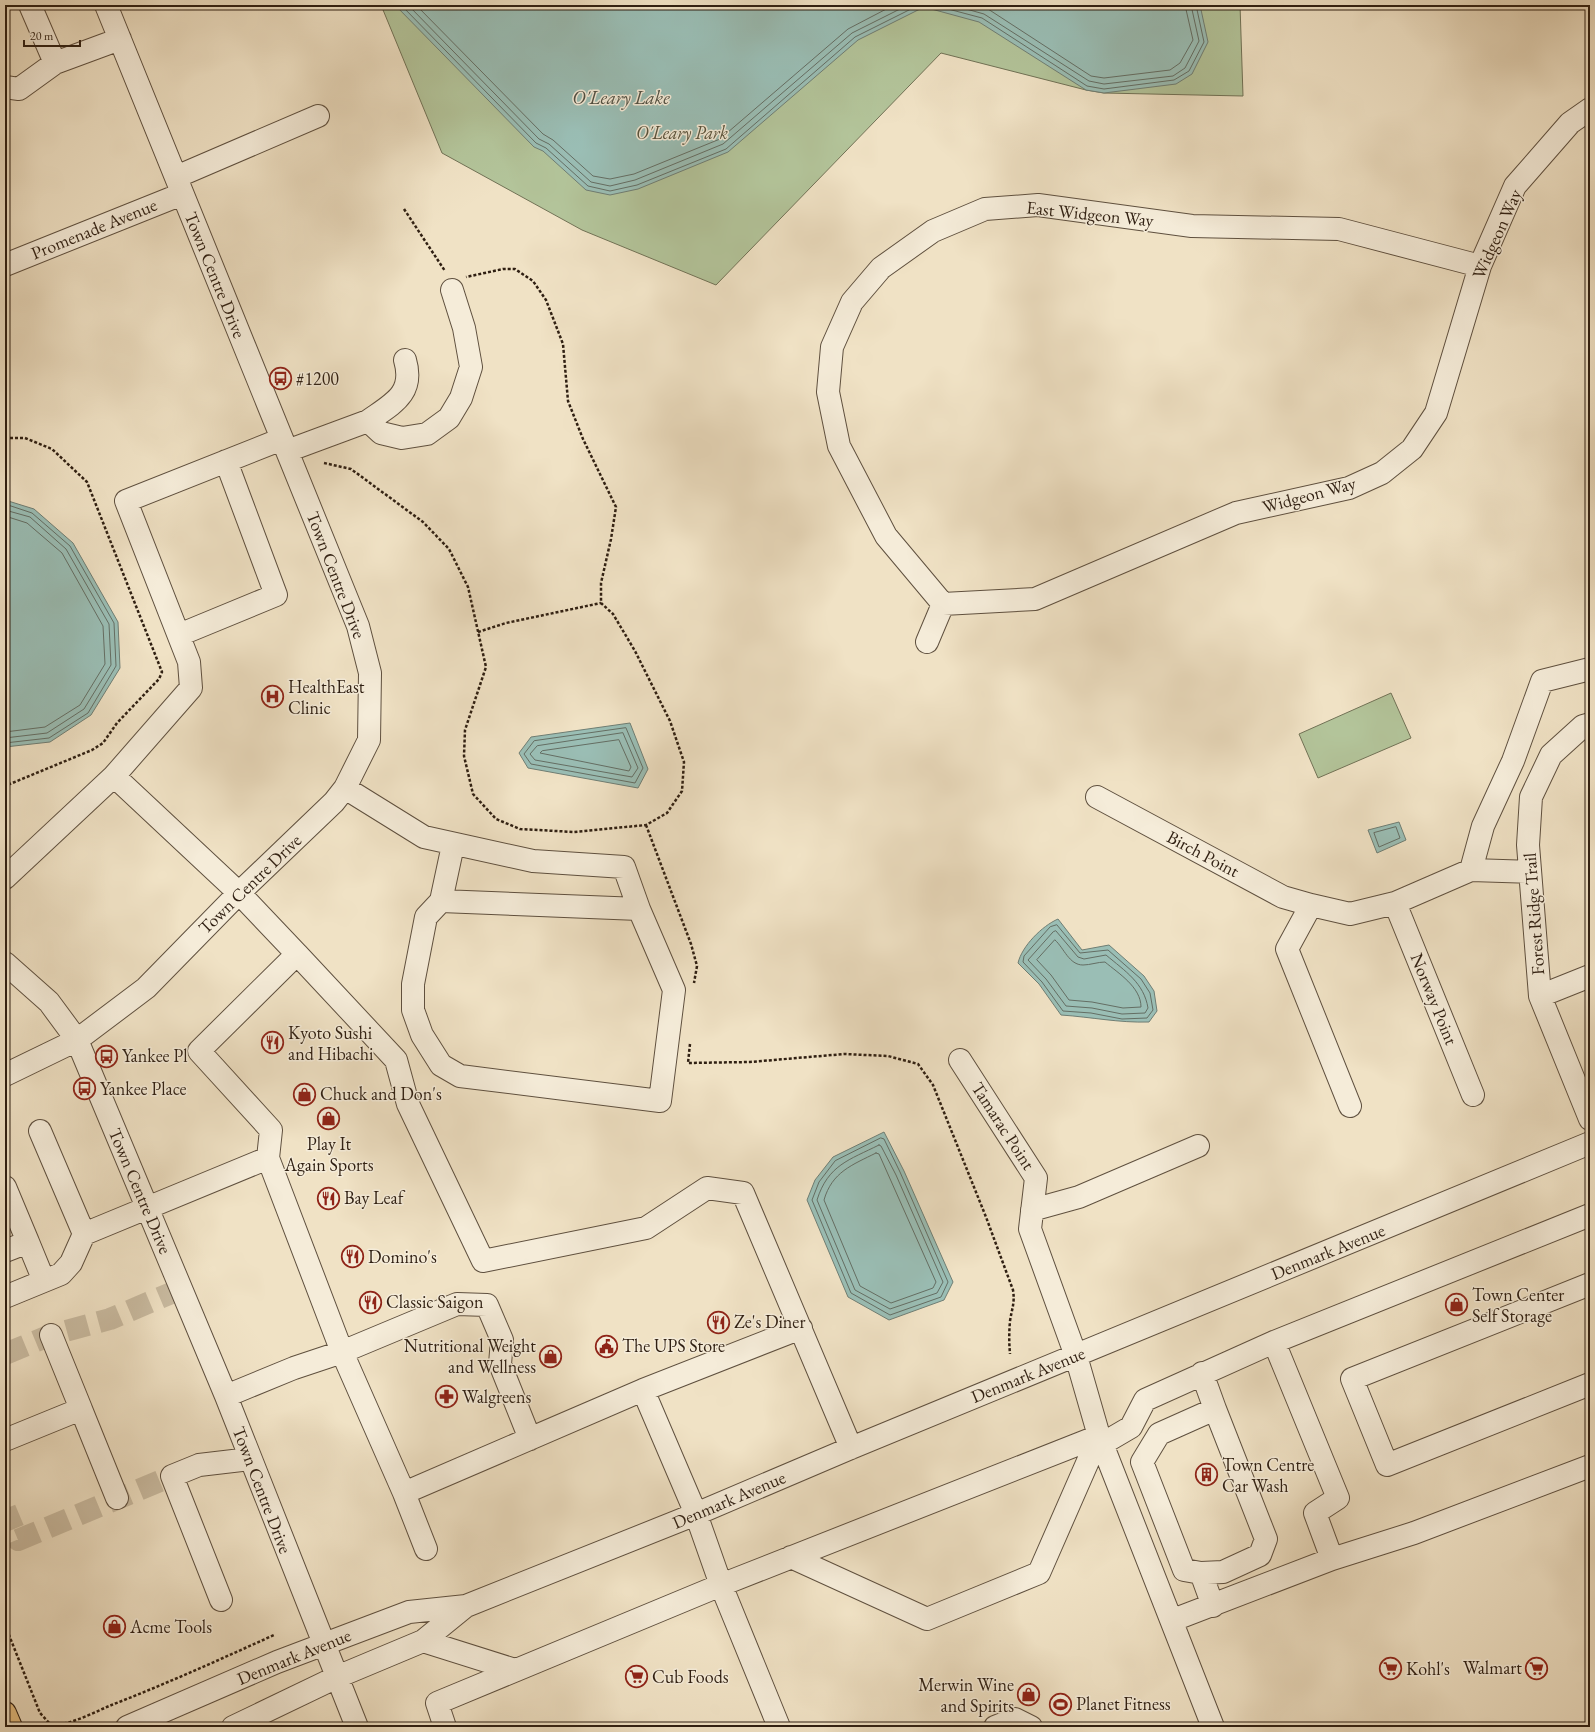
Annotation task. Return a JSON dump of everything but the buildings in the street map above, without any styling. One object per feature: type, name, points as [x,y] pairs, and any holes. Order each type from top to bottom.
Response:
[{"type":"main road","points":[[5,1713],[11,1727]]},
{"type":"street","points":[[30,5],[55,63]]},
{"type":"street","name":"Town Centre Drive","points":[[106,5],[358,626],[370,673],[369,740],[345,788],[334,802],[239,893],[146,988],[77,1040],[226,1396],[357,1727]]},
{"type":"street","points":[[5,87],[19,89],[55,63],[120,39]]},
{"type":"street","name":"Widgeon Way","points":[[943,604],[1035,600],[1236,513],[1349,488],[1382,473],[1412,449],[1436,413],[1480,266],[1516,186],[1570,123],[1590,109]]},
{"type":"street","name":"Promenade Avenue","points":[[5,265],[179,186],[318,116]]},
{"type":"street","name":"East Widgeon Way","points":[[943,604],[886,536],[839,446],[828,392],[832,346],[852,302],[881,268],[932,231],[985,209],[1038,205],[1192,226],[1339,228],[1480,266]]},
{"type":"street","points":[[368,421],[382,433],[402,438],[426,434],[449,418],[461,398],[471,367],[464,328],[450,285]]},
{"type":"street","points":[[5,878],[114,776],[191,688],[189,662],[126,501],[226,461],[368,421],[398,399],[407,386],[408,372],[405,360]]},
{"type":"street","points":[[179,635],[276,595],[226,461]]},
{"type":"street","points":[[927,642],[943,604]]},
{"type":"street","points":[[1471,870],[1483,826],[1513,761],[1542,681],[1590,669]]},
{"type":"street","name":"Forest Ridge Trail","points":[[1590,724],[1583,726],[1551,755],[1530,797],[1528,845],[1540,996],[1590,1119]]},
{"type":"street","points":[[114,776],[239,893],[396,1060],[408,1104],[483,1261],[646,1228],[707,1188],[743,1193],[852,1448]]},
{"type":"street","points":[[345,788],[424,837],[453,845],[533,861],[624,867],[674,990],[660,1101],[460,1076],[440,1065],[422,1035],[413,1010],[412,984],[426,917],[442,901],[453,845]]},
{"type":"street","name":"Birch Point","points":[[1097,797],[1283,898],[1350,914],[1395,903],[1471,870],[1530,872]]},
{"type":"street","points":[[442,901],[640,909]]},
{"type":"street","name":"Norway Point","points":[[1395,903],[1473,1095]]},
{"type":"street","points":[[1311,905],[1287,948],[1350,1106]]},
{"type":"street","points":[[297,954],[199,1051],[271,1130],[268,1158],[342,1352],[404,1493],[426,1549]]},
{"type":"street","points":[[5,963],[49,1002],[77,1040],[5,1075]]},
{"type":"street","points":[[1540,996],[1590,976]]},
{"type":"street","name":"Tamarac Point","points":[[960,1060],[1036,1178],[1030,1229],[1076,1356],[1101,1440],[1173,1620],[1213,1727]]},
{"type":"street","points":[[40,1131],[84,1234]]},
{"type":"street","name":"Denmark Avenue","points":[[127,1727],[323,1644],[409,1612],[466,1606],[696,1514],[1590,1143]]},
{"type":"street","points":[[1032,1210],[1079,1197],[1198,1146]]},
{"type":"street","points":[[5,1297],[61,1274],[71,1263],[84,1234],[268,1158]]},
{"type":"street","points":[[5,1187],[44,1281]]},
{"type":"street","points":[[445,1727],[437,1703],[721,1584],[1101,1440],[1131,1427],[1145,1400],[1202,1373],[1274,1342],[1590,1215]]},
{"type":"street","points":[[5,1251],[28,1242]]},
{"type":"street","points":[[1590,1284],[1352,1379],[1387,1465],[1590,1384]]},
{"type":"street","points":[[226,1396],[294,1368],[342,1352],[457,1304],[487,1305],[502,1340],[500,1364],[530,1439]]},
{"type":"street","points":[[404,1493],[643,1390],[801,1328]]},
{"type":"street","points":[[51,1335],[117,1498]]},
{"type":"street","points":[[1274,1342],[1338,1498],[1315,1513],[1332,1559]]},
{"type":"street","points":[[1202,1373],[1214,1409],[1266,1539],[1260,1555],[1223,1572],[1201,1573],[1184,1570],[1142,1462],[1159,1434],[1214,1409]]},
{"type":"street","points":[[643,1390],[696,1514],[721,1584],[780,1727]]},
{"type":"street","points":[[5,1440],[81,1409]]},
{"type":"street","points":[[791,1557],[927,1619],[1039,1573],[1101,1440]]},
{"type":"street","points":[[221,1600],[172,1476],[199,1465],[250,1459]]},
{"type":"street","points":[[1173,1620],[1213,1606],[1332,1559],[1414,1533],[1590,1466]]},
{"type":"street","points":[[1201,1573],[1213,1606]]},
{"type":"street","name":"Denmark Avenue","points":[[233,1727],[337,1677],[423,1641],[466,1606]]},
{"type":"street","points":[[423,1641],[515,1670]]},
{"type":"street","points":[[995,1727],[1015,1719],[1030,1727]]},
{"type":"path","points":[[324,463],[352,470],[423,522],[449,549],[468,587],[486,667],[465,730],[464,756],[473,794],[496,819],[520,829],[574,832],[646,825],[667,813],[682,791],[684,762],[670,721],[652,683],[613,614],[601,603],[601,583],[611,539],[616,507],[583,439],[568,401],[563,344],[546,300],[533,281],[515,269],[503,269],[450,285],[437,257],[404,209]]},
{"type":"path","points":[[5,438],[25,438],[52,449],[87,482],[162,672],[159,679],[117,723],[107,738],[98,747],[66,762],[5,786]]},
{"type":"path","points":[[478,632],[506,623],[601,603]]},
{"type":"path","points":[[646,825],[693,951],[697,966],[694,984]]},
{"type":"path","points":[[690,1043],[688,1063],[750,1062],[844,1054],[888,1056],[918,1064],[932,1085],[986,1217],[1013,1290],[1015,1302],[1010,1320],[1010,1354]]},
{"type":"path","points":[[5,1625],[40,1713],[51,1726],[63,1725],[208,1666],[274,1635]]},
{"type":"green space","name":"O'Leary Park","points":[[381,5],[1240,5],[1243,96],[1104,93],[1086,90],[941,53],[716,285],[582,230],[442,153]]},
{"type":"green space","points":[[1391,693],[1411,738],[1318,778],[1299,734]]},
{"type":"water","name":"O'Leary Lake","points":[[395,5],[1200,5],[1208,42],[1192,74],[1176,84],[1104,93],[1086,90],[979,22],[924,7],[858,40],[728,152],[638,189],[610,195],[586,190],[543,151],[534,147]]},
{"type":"water","points":[[5,500],[34,509],[73,543],[118,622],[120,668],[91,715],[50,742],[5,747]]},
{"type":"water","points":[[630,723],[648,769],[638,788],[528,768],[519,753],[531,737]]},
{"type":"water","points":[[1399,822],[1406,840],[1377,853],[1368,830]]},
{"type":"water","points":[[1058,919],[1082,950],[1109,945],[1144,976],[1154,991],[1157,1011],[1149,1022],[1116,1021],[1061,1015],[1039,984],[1018,963],[1028,943],[1046,926]]},
{"type":"water","points":[[884,1132],[904,1171],[953,1282],[944,1300],[889,1320],[848,1297],[807,1200],[815,1180],[833,1157]]},
{"type":"tunnel","points":[[5,1354],[51,1335],[110,1319],[181,1289]]},
{"type":"tunnel","points":[[5,1509],[18,1540],[172,1476]]},
{"type":"place","name":"#1200","points":[[281,379]]},
{"type":"place","name":"HealthEast Clinic","points":[[273,697]]},
{"type":"place","name":"Kyoto Sushi and Hibachi","points":[[272,1043]]},
{"type":"place","name":"Yankee Pl","points":[[106,1056]]},
{"type":"place","name":"Yankee Place","points":[[85,1089]]},
{"type":"place","name":"Chuck and Don's","points":[[305,1094]]},
{"type":"place","name":"Play It Again Sports","points":[[329,1119]]},
{"type":"place","name":"Bay Leaf","points":[[329,1198]]},
{"type":"place","name":"Domino's","points":[[353,1257]]},
{"type":"place","name":"Classic Saigon","points":[[371,1302]]},
{"type":"place","name":"Town Center Self Storage","points":[[1456,1305]]},
{"type":"place","name":"Ze's Diner","points":[[719,1322]]},
{"type":"place","name":"The UPS Store","points":[[606,1346]]},
{"type":"place","name":"Nutritional Weight and Wellness","points":[[551,1356]]},
{"type":"place","name":"Walgreens","points":[[447,1397]]},
{"type":"place","name":"Town Centre Car Wash","points":[[1206,1475]]},
{"type":"place","name":"Acme Tools","points":[[114,1627]]},
{"type":"place","name":"Walmart","points":[[1537,1668]]},
{"type":"place","name":"Kohl's","points":[[1390,1669]]},
{"type":"place","name":"Cub Foods","points":[[636,1677]]},
{"type":"place","name":"Merwin Wine and Spirits","points":[[1029,1695]]},
{"type":"place","name":"Planet Fitness","points":[[1060,1704]]}]
